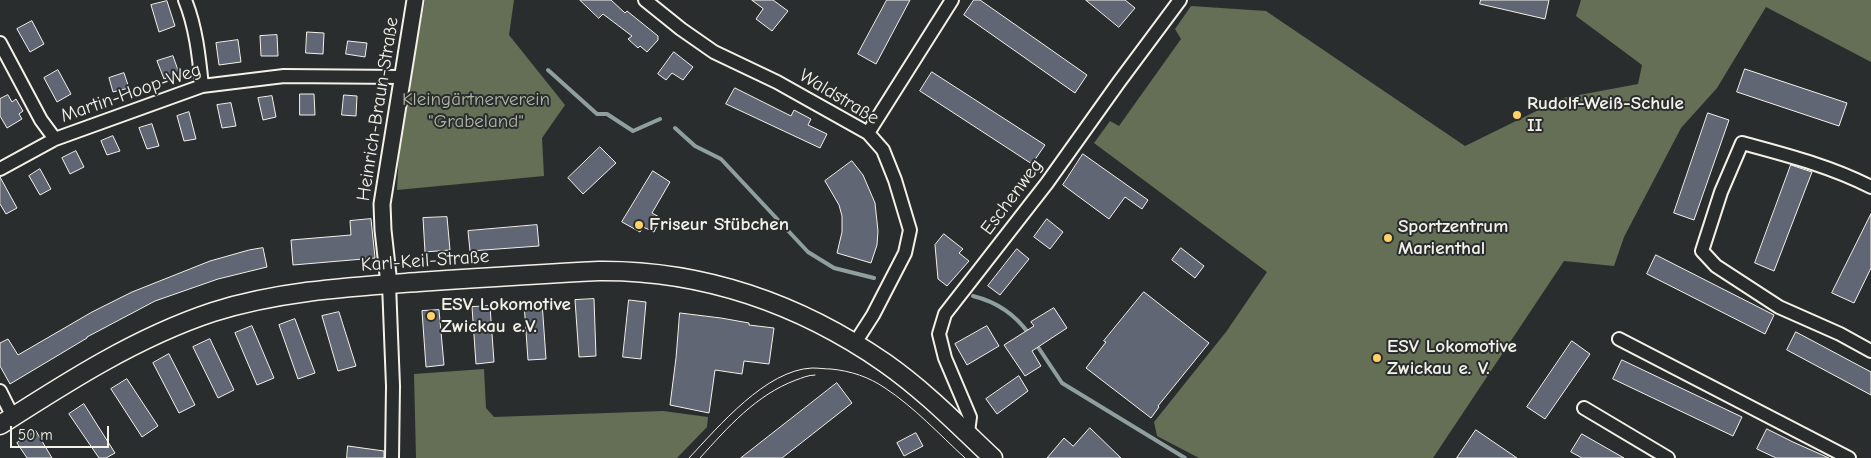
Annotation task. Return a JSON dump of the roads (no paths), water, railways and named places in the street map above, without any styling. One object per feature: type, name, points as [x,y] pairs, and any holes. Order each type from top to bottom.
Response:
[{"type":"main road","name":"Karl-Keil-Straße","points":[[4,421],[114,356],[169,329],[206,314],[255,300],[296,293],[389,284],[599,271],[654,273],[705,282],[749,293],[802,315],[855,343],[886,364],[968,432],[993,458]]},
{"type":"street","points":[[185,0],[198,49],[202,86]]},
{"type":"street","name":"Heinrich-Braun-Straße","points":[[389,284],[382,204],[416,0]]},
{"type":"street","name":"Waldstraße","points":[[646,0],[681,29],[714,52],[777,82],[868,133],[882,150],[896,180],[910,230],[905,253],[855,343]]},
{"type":"street","points":[[868,133],[952,0]]},
{"type":"street","name":"Eschenweg","points":[[968,432],[970,417],[945,358],[939,334],[945,314],[1047,183],[1180,0]]},
{"type":"street","points":[[0,43],[41,120],[55,139]]},
{"type":"street","name":"Martin-Hoop-Weg","points":[[0,169],[55,139],[202,86],[284,76],[402,77]]},
{"type":"street","points":[[1871,188],[1846,174],[1825,166],[1742,143],[1721,192],[1702,251],[1716,266],[1779,307],[1840,334],[1871,351]]},
{"type":"street","points":[[389,284],[393,376],[392,458]]},
{"type":"street","points":[[1619,339],[1849,458]]},
{"type":"street","points":[[0,391],[4,421]]},
{"type":"street","points":[[1584,408],[1668,458]]},
{"type":"waterway","points":[[548,70],[597,114],[607,114],[633,131],[660,119]]},
{"type":"waterway","points":[[675,128],[695,146],[721,159],[808,252],[834,268],[874,278]]},
{"type":"waterway","points":[[973,296],[998,305],[1018,320],[1029,334]]},
{"type":"waterway","points":[[1036,344],[1062,383],[1185,458]]},
{"type":"tram line","points":[[689,458],[729,416],[761,389],[778,378],[795,371],[812,368],[846,371],[879,384],[916,412],[965,458]]},
{"type":"tram line","points":[[700,458],[755,403],[782,386],[815,375]]},
{"type":"place","name":"Rudolf-Weiß-Schule II","points":[[1517,115]]},
{"type":"place","name":"Friseur Stübchen","points":[[639,225]]},
{"type":"place","name":"Sportzentrum Marienthal","points":[[1388,238]]},
{"type":"place","name":"ESV Lokomotive Zwickau e.V.","points":[[431,316]]},
{"type":"place","name":"ESV Lokomotive Zwickau e. V.","points":[[1377,358]]},
{"type":"park label","name":"Kleingärtnerverein \"Grabeland\"","points":[[476,111]]}]
